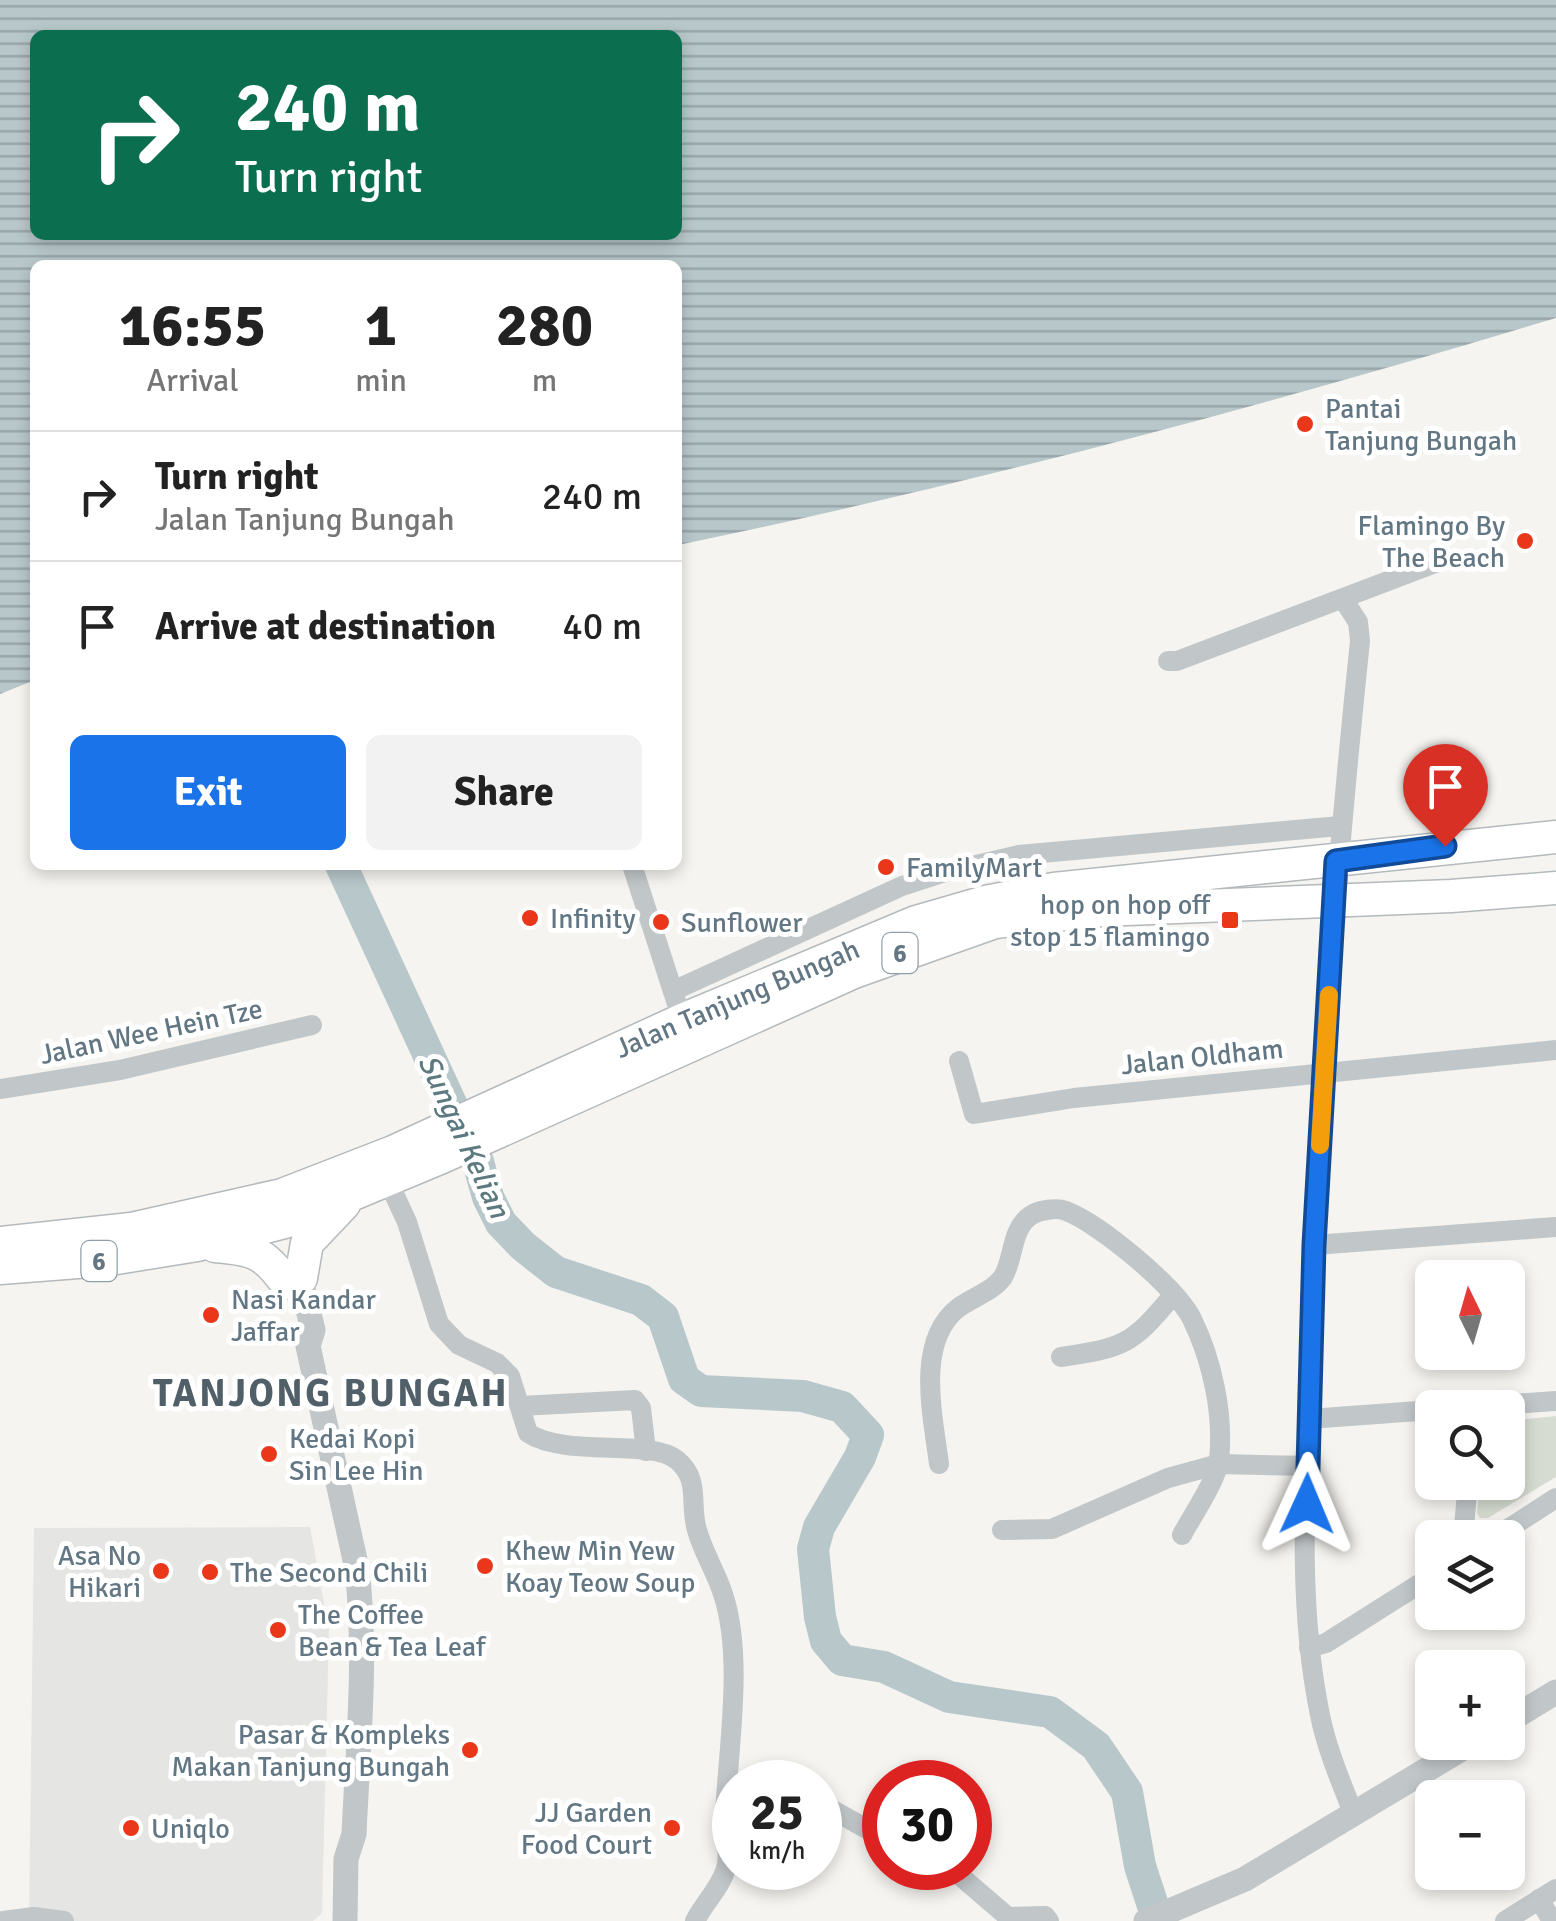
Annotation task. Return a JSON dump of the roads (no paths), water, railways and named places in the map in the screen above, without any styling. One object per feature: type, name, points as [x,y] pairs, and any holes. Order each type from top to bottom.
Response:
[{"type":"main road","name":"Jalan Tanjung Bungah","points":[[490,1121],[678,1005],[985,902],[1054,889],[1556,836]]},
{"type":"main road","name":"Jalan Tanjung Bungah","points":[[0,1268],[104,1260],[198,1245],[854,972],[994,922],[1101,910],[1556,888]]},
{"type":"main road","name":"Jalan Tanjung Bungah","points":[[0,1243],[277,1211],[354,1194],[388,1181],[437,1146]]},
{"type":"main road","points":[[198,1245],[257,1252],[293,1281],[317,1229],[354,1194]]},
{"type":"street","points":[[1168,661],[1177,661],[1446,559]]},
{"type":"street","points":[[1342,599],[1358,622],[1360,641],[1336,861],[1314,1245],[1307,1466],[1309,1648],[1320,1716],[1354,1815]]},
{"type":"street","points":[[634,870],[678,1005],[902,886],[942,873],[1019,855],[1340,826]]},
{"type":"street","name":"Jalan Wee Hein Tze","points":[[0,1089],[120,1070],[312,1024]]},
{"type":"street","name":"Jalan Oldham","points":[[959,1060],[974,1114],[1074,1098],[1556,1050]]},
{"type":"street","points":[[388,1181],[407,1222],[439,1324],[459,1345],[497,1363],[510,1376],[528,1433],[552,1444],[672,1456],[688,1470],[694,1488],[695,1525],[724,1594],[732,1634],[732,1760]]},
{"type":"street","points":[[939,1464],[932,1375],[934,1340],[943,1323],[959,1307],[998,1284],[1019,1228],[1033,1213],[1062,1208],[1115,1238],[1190,1314],[1204,1346],[1218,1420],[1220,1464],[1182,1535]]},
{"type":"street","points":[[277,1211],[293,1281],[313,1330],[308,1346],[357,1569],[362,1633],[354,1834],[361,1859],[352,1919]]},
{"type":"street","points":[[1314,1245],[1556,1227]]},
{"type":"street","points":[[1061,1357],[1109,1350],[1130,1341],[1173,1295]]},
{"type":"street","points":[[520,1406],[634,1400],[642,1408],[646,1451]]},
{"type":"street","points":[[1525,1403],[1556,1401]]},
{"type":"street","points":[[1309,1420],[1415,1411]]},
{"type":"street","points":[[1002,1530],[1052,1529],[1168,1478],[1220,1464],[1307,1466]]},
{"type":"street","points":[[1522,1520],[1556,1498]]},
{"type":"street","points":[[1309,1648],[1326,1644],[1415,1587]]},
{"type":"street","points":[[1525,1711],[1556,1692]]},
{"type":"street","points":[[1146,1921],[1244,1879],[1444,1760]]},
{"type":"street","points":[[695,1921],[714,1890]]},
{"type":"street","points":[[975,1890],[1008,1917],[1036,1914],[1049,1921]]},
{"type":"street","points":[[1504,1921],[1548,1894],[1552,1921]]},
{"type":"street","points":[[3,1921],[64,1921]]},
{"type":"waterway","name":"Sungai Kelian","points":[[343,870],[478,1162],[501,1223],[556,1272],[641,1300],[663,1317],[684,1379],[701,1391],[803,1396],[842,1407],[868,1435],[860,1457],[819,1527],[813,1549],[826,1641],[842,1660],[884,1667],[949,1697],[1050,1712],[1096,1746],[1127,1792],[1140,1866],[1158,1921]]},
{"type":"place","name":"Pantai Tanjung Bungah","points":[[1305,424]]},
{"type":"place","name":"Flamingo By The Beach","points":[[1525,541]]},
{"type":"place","name":"FamilyMart","points":[[886,867]]},
{"type":"place","name":"Infinity","points":[[530,918]]},
{"type":"place","name":"hop on hop off stop 15 flamingo","points":[[1230,920]]},
{"type":"place","name":"Sunflower","points":[[661,922]]},
{"type":"place","name":"Nasi Kandar Jaffar","points":[[211,1315]]},
{"type":"place","name":"Kedai Kopi Sin Lee Hin","points":[[269,1454]]},
{"type":"place","name":"Khew Min Yew Koay Teow Soup","points":[[485,1566]]},
{"type":"place","name":"Asa No Hikari","points":[[161,1571]]},
{"type":"place","name":"The Second Chili","points":[[210,1572]]},
{"type":"place","name":"The Coffee Bean & Tea Leaf","points":[[278,1630]]},
{"type":"place","name":"Pasar & Kompleks Makan Tanjung Bungah","points":[[470,1750]]},
{"type":"place","name":"Uniqlo","points":[[131,1828]]},
{"type":"place","name":"JJ Garden Food Court","points":[[672,1828]]},
{"type":"district","name":"TANJONG BUNGAH","points":[[331,1393]]}]
